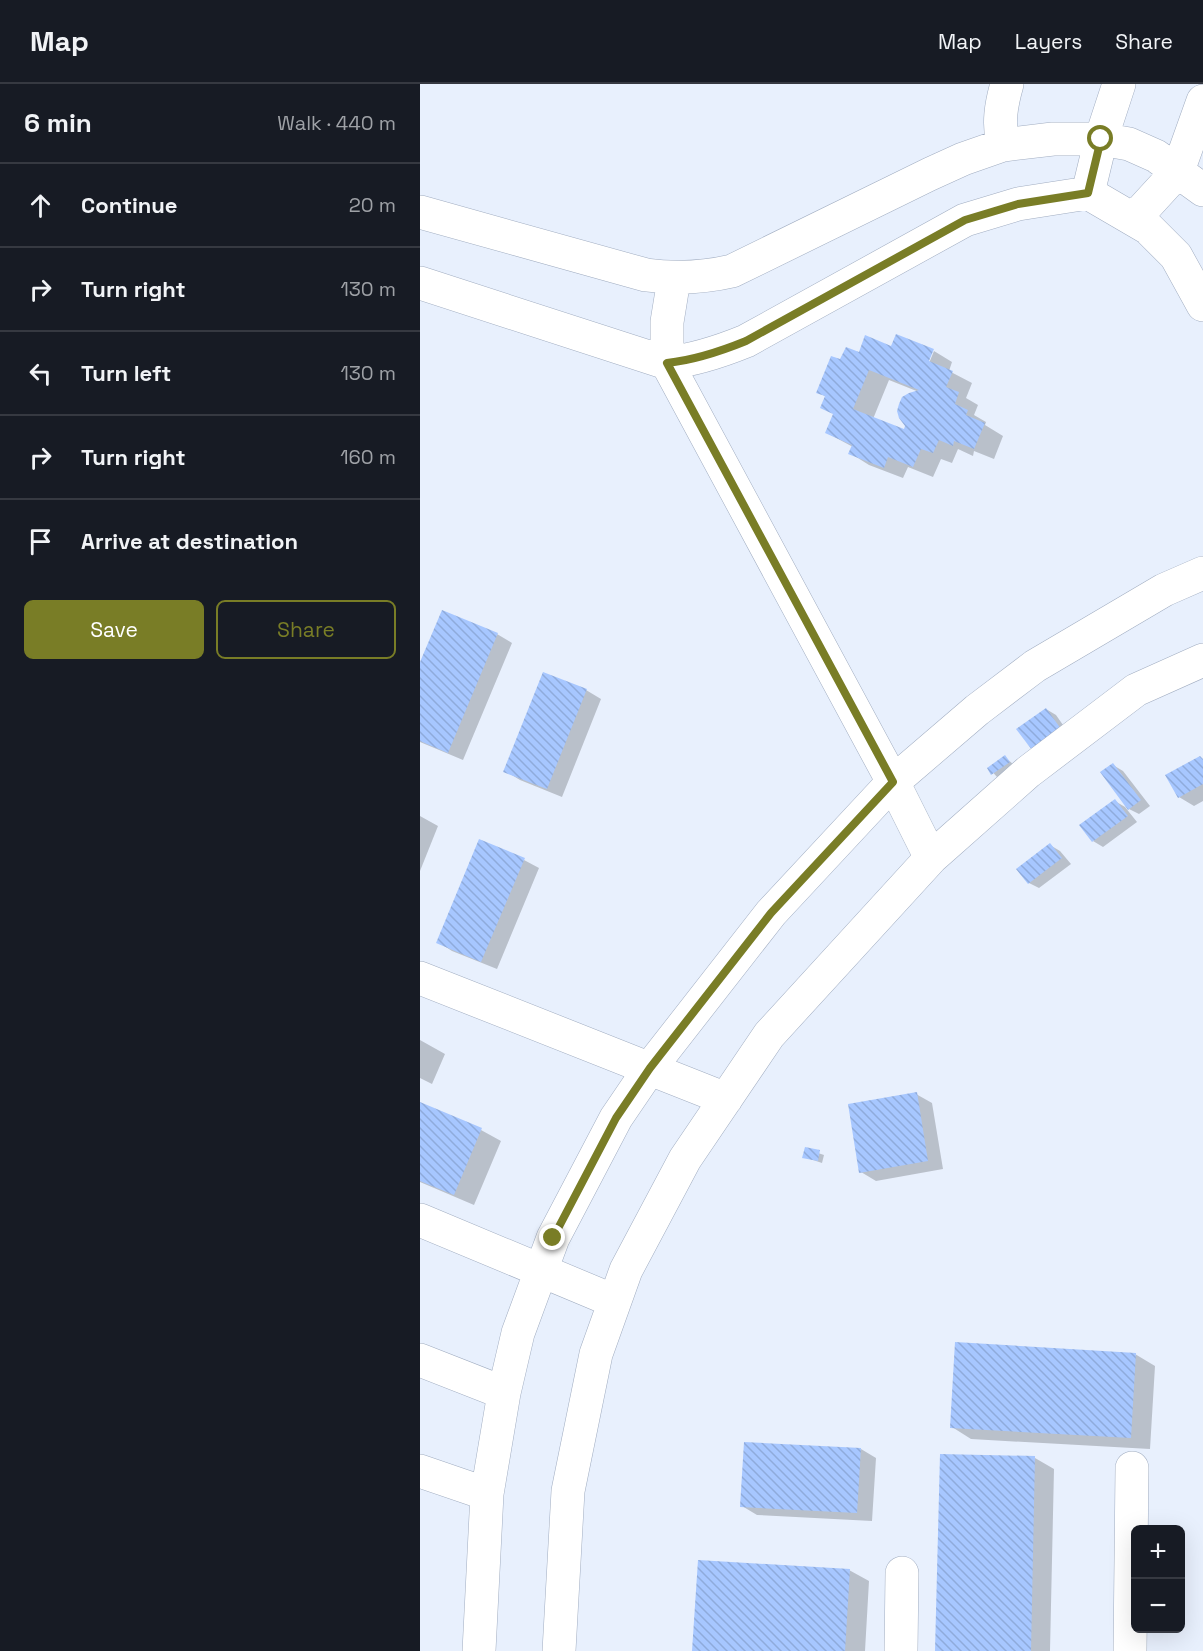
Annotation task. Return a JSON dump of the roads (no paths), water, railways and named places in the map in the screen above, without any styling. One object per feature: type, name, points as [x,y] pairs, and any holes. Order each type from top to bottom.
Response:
[{"type":"lane","points":[[1003,145],[1000,112],[1007,84]]},
{"type":"lane","points":[[1088,193],[1101,139],[1119,84]]},
{"type":"lane","points":[[1134,219],[1191,181],[1203,101]]},
{"type":"lane","points":[[420,212],[646,275],[674,279],[706,277],[732,271],[930,174],[1003,145],[1053,139],[1101,139],[1129,144],[1156,156],[1191,181]]},
{"type":"lane","points":[[420,283],[667,363],[715,354],[746,341],[965,220],[1018,204],[1088,193],[1148,228],[1176,256],[1203,305]]},
{"type":"lane","points":[[674,279],[667,322],[667,363],[893,782],[931,858]]},
{"type":"lane","points":[[479,1651],[487,1494],[504,1393],[518,1333],[553,1238],[616,1118],[650,1068],[771,913],[893,782],[977,710],[1035,666],[1164,590],[1203,573]]},
{"type":"lane","points":[[559,1651],[568,1491],[596,1354],[626,1270],[685,1159],[769,1035],[931,858],[1028,772],[1136,690],[1203,660]]},
{"type":"lane","points":[[420,978],[726,1098]]},
{"type":"lane","points":[[424,1231],[540,1270],[614,1301]]},
{"type":"lane","points":[[420,1360],[504,1393]]},
{"type":"lane","points":[[1130,1651],[1132,1468]]},
{"type":"lane","points":[[420,1471],[487,1494]]},
{"type":"lane","points":[[901,1651],[902,1573]]}]
